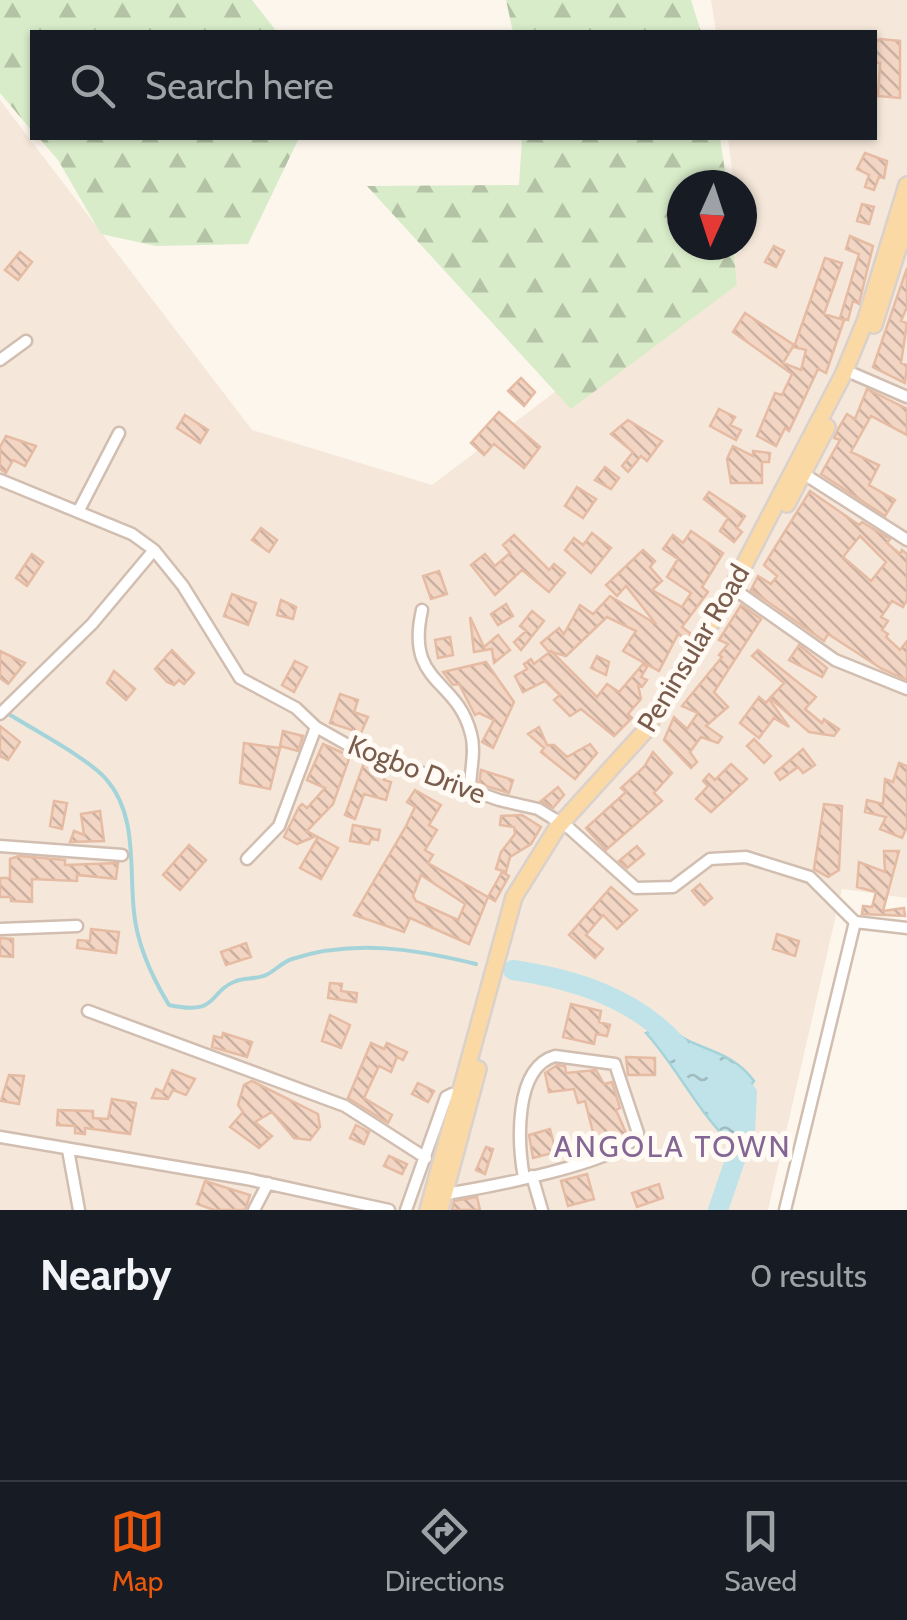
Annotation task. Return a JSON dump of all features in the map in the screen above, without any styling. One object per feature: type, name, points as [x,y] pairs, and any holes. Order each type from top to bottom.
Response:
[{"type":"main road","name":"Peninsular Road","points":[[442,1202],[514,896],[566,825],[644,732],[712,622],[843,375],[894,266],[907,185]]},
{"type":"main road","name":"Peninsular Road","points":[[566,825],[652,738],[738,592],[854,374],[907,220]]},
{"type":"main road","name":"Peninsular Road","points":[[428,1210],[465,1101]]},
{"type":"street","points":[[0,360],[26,341]]},
{"type":"street","points":[[854,374],[907,397]]},
{"type":"street","points":[[78,512],[119,432]]},
{"type":"street","points":[[804,474],[907,540]]},
{"type":"street","name":"Kogbo Drive","points":[[0,480],[132,534],[154,550],[172,570],[240,678],[296,708],[316,727],[355,749],[538,810],[566,825],[636,888],[673,887],[710,859],[746,858],[810,877],[855,922]]},
{"type":"street","points":[[0,714],[92,624],[154,550]]},
{"type":"street","points":[[738,592],[835,660],[907,690]]},
{"type":"street","points":[[422,610],[416,643],[420,659],[450,697],[472,738],[470,789]]},
{"type":"street","points":[[247,859],[279,826],[316,727]]},
{"type":"street","points":[[0,846],[122,854]]},
{"type":"street","points":[[784,1210],[855,922],[907,928]]},
{"type":"street","points":[[0,929],[77,926]]},
{"type":"street","points":[[88,1010],[345,1106],[426,1158]]},
{"type":"street","points":[[442,1202],[528,1176],[611,1154],[638,1139],[628,1095],[614,1064],[552,1056],[535,1070],[517,1138],[528,1176],[542,1210]]},
{"type":"street","points":[[406,1210],[446,1097],[452,1094],[465,1101]]},
{"type":"street","points":[[0,1137],[268,1183],[388,1210]]},
{"type":"street","points":[[68,1150],[78,1210]]},
{"type":"street","points":[[254,1210],[268,1183]]},
{"type":"shaded area","points":[[711,0],[907,0],[907,898],[842,889],[768,1210],[0,1210],[0,100],[252,430],[432,485],[729,260],[757,260],[757,170],[732,170],[728,140],[877,140],[877,30],[716,30]]},
{"type":"green space","points":[[0,0],[252,0],[275,30],[30,30],[30,129],[0,93]]},
{"type":"green space","points":[[506,0],[691,0],[700,30],[513,30]]},
{"type":"green space","points":[[41,140],[298,140],[248,244],[156,246],[101,234],[58,160]]},
{"type":"green space","points":[[522,140],[720,140],[725,170],[667,170],[667,260],[734,260],[737,285],[571,409],[367,186],[519,185]]},
{"type":"water","points":[[667,1025],[688,1040],[733,1061],[754,1081],[739,1102],[740,1139],[728,1140],[717,1128],[646,1033]]},
{"type":"building","points":[[877,41],[900,41],[900,98],[878,96]]},
{"type":"building","points":[[865,153],[887,161],[884,178],[879,177],[874,190],[865,187],[869,175],[857,169]]},
{"type":"building","points":[[862,204],[874,207],[869,224],[857,221]]},
{"type":"building","points":[[850,236],[873,246],[859,304],[853,301],[848,320],[840,318],[859,254],[846,249]]},
{"type":"building","points":[[774,246],[784,251],[776,267],[765,262]]},
{"type":"building","points":[[20,252],[32,262],[18,280],[5,270]]},
{"type":"building","points":[[825,258],[842,263],[824,314],[844,320],[826,373],[818,369],[789,431],[785,428],[776,446],[757,436],[775,393],[782,395],[792,374],[733,332],[745,313],[794,345],[783,363],[801,370],[806,350],[794,347]]},
{"type":"building","points":[[907,268],[907,307],[901,321],[907,323],[901,363],[907,365],[905,383],[873,367]]},
{"type":"building","points":[[521,378],[535,392],[524,406],[508,391]]},
{"type":"building","points":[[867,389],[907,409],[907,435],[871,416],[851,452],[879,465],[869,485],[895,500],[885,516],[821,474],[840,440],[834,438],[838,429],[847,414],[855,419]]},
{"type":"building","points":[[719,409],[735,417],[730,425],[741,430],[736,440],[710,426]]},
{"type":"building","points":[[499,412],[540,447],[524,468],[494,444],[484,455],[471,443]]},
{"type":"building","points":[[185,415],[208,430],[200,443],[177,428]]},
{"type":"building","points":[[628,420],[662,441],[647,461],[641,456],[628,472],[622,466],[633,452],[611,434]]},
{"type":"building","points":[[6,436],[36,446],[25,466],[13,460],[6,473],[0,469],[0,447]]},
{"type":"building","points":[[733,446],[753,456],[753,451],[770,453],[769,462],[762,462],[762,483],[731,483],[727,459]]},
{"type":"building","points":[[605,467],[619,478],[611,489],[595,480]]},
{"type":"building","points":[[577,487],[596,499],[583,518],[565,506]]},
{"type":"building","points":[[810,491],[859,525],[862,522],[890,539],[887,543],[900,554],[902,550],[907,554],[907,600],[903,607],[892,601],[881,617],[888,621],[882,630],[900,650],[907,641],[907,680],[882,669],[828,634],[824,641],[751,590],[758,576],[771,584],[777,576],[764,565]],"holes":[[[860,536],[886,562],[871,581],[843,557]]]},
{"type":"building","points":[[709,492],[745,516],[737,528],[742,532],[734,542],[720,531],[728,518],[704,499]]},
{"type":"building","points":[[261,528],[277,540],[269,552],[252,540]]},
{"type":"building","points":[[691,531],[723,553],[702,587],[708,592],[682,627],[691,634],[687,640],[678,634],[659,671],[623,651],[636,631],[607,617],[566,656],[548,651],[541,643],[559,628],[564,634],[580,605],[593,614],[610,596],[656,624],[626,586],[617,596],[606,585],[643,550],[655,561],[650,567],[662,581],[652,590],[682,607],[691,593],[667,577],[678,559],[663,549],[673,535],[683,543]]},
{"type":"building","points":[[592,533],[611,548],[591,573],[565,550],[574,538],[583,545]]},
{"type":"building","points":[[514,535],[549,570],[554,564],[565,573],[549,592],[522,570],[495,595],[471,565],[485,554],[495,566],[510,553],[503,545]]},
{"type":"building","points":[[32,554],[43,562],[27,586],[16,578]]},
{"type":"building","points":[[439,571],[447,594],[431,599],[423,576]]},
{"type":"building","points":[[232,594],[256,603],[248,625],[224,616]]},
{"type":"building","points":[[281,600],[296,607],[293,619],[277,615]]},
{"type":"building","points":[[506,604],[513,616],[498,625],[491,614]]},
{"type":"building","points":[[741,605],[761,619],[714,692],[728,707],[706,726],[722,737],[718,743],[701,737],[690,752],[697,762],[691,768],[664,740],[674,717],[687,729],[698,713],[682,706],[722,657],[719,655],[728,644],[719,640]]},
{"type":"building","points":[[532,611],[544,621],[521,650],[514,642],[526,631],[520,626]]},
{"type":"building","points":[[470,617],[484,647],[498,635],[510,650],[494,663],[492,649],[474,652]]},
{"type":"building","points":[[450,637],[453,655],[438,658],[435,640]]},
{"type":"building","points":[[799,645],[827,668],[822,677],[789,660]]},
{"type":"building","points":[[172,650],[194,673],[184,684],[179,680],[174,685],[167,682],[155,669]]},
{"type":"building","points":[[758,650],[816,697],[805,709],[822,723],[824,719],[839,729],[834,736],[809,732],[770,698],[784,683],[752,656]]},
{"type":"building","points":[[0,651],[25,663],[8,684],[0,678]]},
{"type":"building","points":[[551,651],[597,697],[607,684],[619,692],[643,664],[647,667],[641,677],[647,680],[642,687],[638,685],[641,699],[628,714],[632,718],[614,736],[581,709],[570,716],[554,700],[560,695],[545,681],[523,692],[515,676],[527,669],[524,664],[531,659],[534,664]]},
{"type":"building","points":[[597,656],[609,662],[606,675],[591,668]]},
{"type":"building","points":[[295,661],[307,667],[294,692],[282,685]]},
{"type":"building","points":[[486,662],[514,702],[493,748],[482,742],[494,720],[475,715],[459,684],[453,685],[443,672]]},
{"type":"building","points":[[114,671],[135,689],[126,700],[107,683]]},
{"type":"building","points":[[340,694],[358,700],[354,712],[368,717],[361,733],[330,723]]},
{"type":"building","points":[[759,697],[766,703],[769,699],[789,727],[774,718],[759,738],[740,723]]},
{"type":"building","points":[[0,726],[20,742],[8,760],[0,756]]},
{"type":"building","points":[[539,727],[547,745],[554,745],[567,757],[590,744],[597,753],[575,779],[541,752],[544,748],[528,734]]},
{"type":"building","points":[[283,731],[303,736],[298,751],[280,746]]},
{"type":"building","points":[[754,739],[771,756],[764,763],[747,746]]},
{"type":"building","points":[[244,743],[280,748],[270,789],[240,783]]},
{"type":"building","points":[[323,744],[350,756],[333,804],[307,831],[316,836],[297,844],[284,837],[299,807],[302,804],[307,808],[325,788],[307,780]]},
{"type":"building","points":[[803,749],[815,765],[803,773],[798,767],[780,780],[775,773]]},
{"type":"building","points":[[653,752],[672,773],[654,793],[662,801],[606,850],[586,828],[626,792],[621,788],[644,767]]},
{"type":"building","points":[[364,763],[387,770],[384,780],[391,782],[386,800],[364,794],[355,819],[345,815]]},
{"type":"building","points":[[899,763],[907,766],[907,827],[902,838],[880,829],[886,817],[865,812],[867,800],[883,804],[885,779],[893,782]]},
{"type":"building","points":[[731,764],[747,779],[711,812],[696,799],[708,786],[703,781],[709,774],[715,780]]},
{"type":"building","points":[[481,770],[513,780],[509,793],[479,784]]},
{"type":"building","points":[[558,787],[564,795],[553,808],[541,801]]},
{"type":"building","points":[[415,790],[441,805],[429,825],[437,830],[425,850],[433,855],[428,863],[488,897],[469,944],[410,918],[404,932],[354,915],[415,807],[407,802]],"holes":[[[421,875],[465,904],[458,920],[416,901],[413,896]]]},
{"type":"building","points":[[54,801],[67,803],[62,829],[50,826]]},
{"type":"building","points":[[824,804],[842,806],[839,870],[828,877],[814,869]]},
{"type":"building","points":[[100,811],[104,841],[70,842],[74,831],[84,835],[81,814]]},
{"type":"building","points":[[522,815],[541,827],[531,844],[510,857],[506,872],[496,869],[501,852],[515,834],[514,827],[500,825],[501,816]]},
{"type":"building","points":[[353,825],[380,830],[378,840],[371,839],[369,844],[350,841]]},
{"type":"building","points":[[318,837],[338,848],[321,879],[300,868]]},
{"type":"building","points":[[189,845],[206,860],[180,890],[163,875]]},
{"type":"building","points":[[637,846],[644,854],[627,868],[619,861]]},
{"type":"building","points":[[884,851],[899,851],[883,911],[904,908],[905,916],[862,914],[863,906],[872,907],[876,892],[857,887],[859,862],[885,872]]},
{"type":"building","points":[[19,856],[65,860],[65,865],[118,863],[116,879],[77,875],[77,881],[32,879],[32,902],[11,901],[11,897],[0,897],[0,878],[10,878],[10,859]]},
{"type":"building","points":[[502,872],[509,876],[495,901],[488,897]]},
{"type":"building","points":[[700,884],[712,898],[704,905],[692,891]]},
{"type":"building","points":[[611,887],[637,910],[617,929],[603,915],[586,935],[603,949],[595,958],[569,935]]},
{"type":"building","points":[[91,929],[119,932],[116,953],[77,948],[78,940],[90,941]]},
{"type":"building","points":[[777,934],[799,941],[795,956],[773,949]]},
{"type":"building","points":[[0,938],[13,939],[13,957],[0,956]]},
{"type":"building","points":[[246,943],[251,957],[226,965],[221,952]]},
{"type":"building","points":[[330,983],[342,984],[341,991],[357,993],[356,1002],[328,998]]},
{"type":"building","points":[[571,1004],[601,1011],[599,1022],[610,1025],[607,1036],[596,1034],[594,1044],[563,1037]]},
{"type":"building","points":[[330,1015],[350,1025],[341,1048],[322,1041]]},
{"type":"building","points":[[223,1033],[252,1042],[247,1057],[212,1047],[214,1036],[222,1038]]},
{"type":"building","points":[[371,1043],[384,1049],[387,1043],[407,1052],[403,1060],[397,1057],[391,1072],[379,1066],[364,1098],[392,1115],[388,1123],[348,1098]]},
{"type":"building","points":[[626,1057],[655,1058],[655,1075],[628,1075]]},
{"type":"building","points":[[557,1065],[565,1066],[566,1073],[596,1070],[604,1084],[612,1082],[620,1108],[616,1110],[626,1133],[623,1136],[596,1144],[585,1101],[578,1103],[574,1089],[549,1092],[545,1073]]},
{"type":"building","points":[[172,1070],[195,1079],[186,1095],[173,1090],[168,1099],[152,1098],[156,1089],[163,1092]]},
{"type":"building","points":[[9,1075],[24,1076],[19,1104],[1,1101]]},
{"type":"building","points":[[252,1081],[318,1114],[320,1127],[310,1140],[294,1138],[272,1112],[255,1122],[272,1136],[259,1148],[230,1127],[243,1112],[238,1105],[244,1085]]},
{"type":"building","points":[[418,1083],[434,1091],[428,1102],[412,1094]]},
{"type":"building","points":[[112,1099],[136,1103],[130,1134],[85,1128],[85,1134],[75,1133],[75,1126],[57,1125],[58,1110],[93,1111],[93,1118],[108,1119]]},
{"type":"building","points":[[356,1125],[369,1132],[364,1144],[350,1138]]},
{"type":"building","points":[[550,1129],[556,1152],[533,1158],[529,1135]]},
{"type":"building","points":[[486,1147],[493,1149],[485,1174],[476,1170]]},
{"type":"building","points":[[389,1156],[407,1164],[402,1174],[384,1166]]},
{"type":"building","points":[[587,1174],[594,1199],[568,1206],[561,1181]]},
{"type":"building","points":[[205,1181],[250,1195],[245,1210],[214,1210],[197,1204]]},
{"type":"building","points":[[659,1184],[663,1198],[637,1207],[632,1193]]},
{"type":"building","points":[[477,1197],[480,1210],[452,1210],[454,1201]]},
{"type":"waterway","points":[[4,711],[86,762],[116,793],[128,826],[138,937],[169,1005],[205,1005],[236,981],[266,975],[292,959],[338,949],[384,948],[476,964]]},
{"type":"waterway","points":[[513,970],[581,985],[624,1003],[679,1047]]},
{"type":"waterway","points":[[718,1210],[745,1131],[747,1093],[721,1086]]},
{"type":"district","name":"ANGOLA TOWN","points":[[673,1147]]}]
